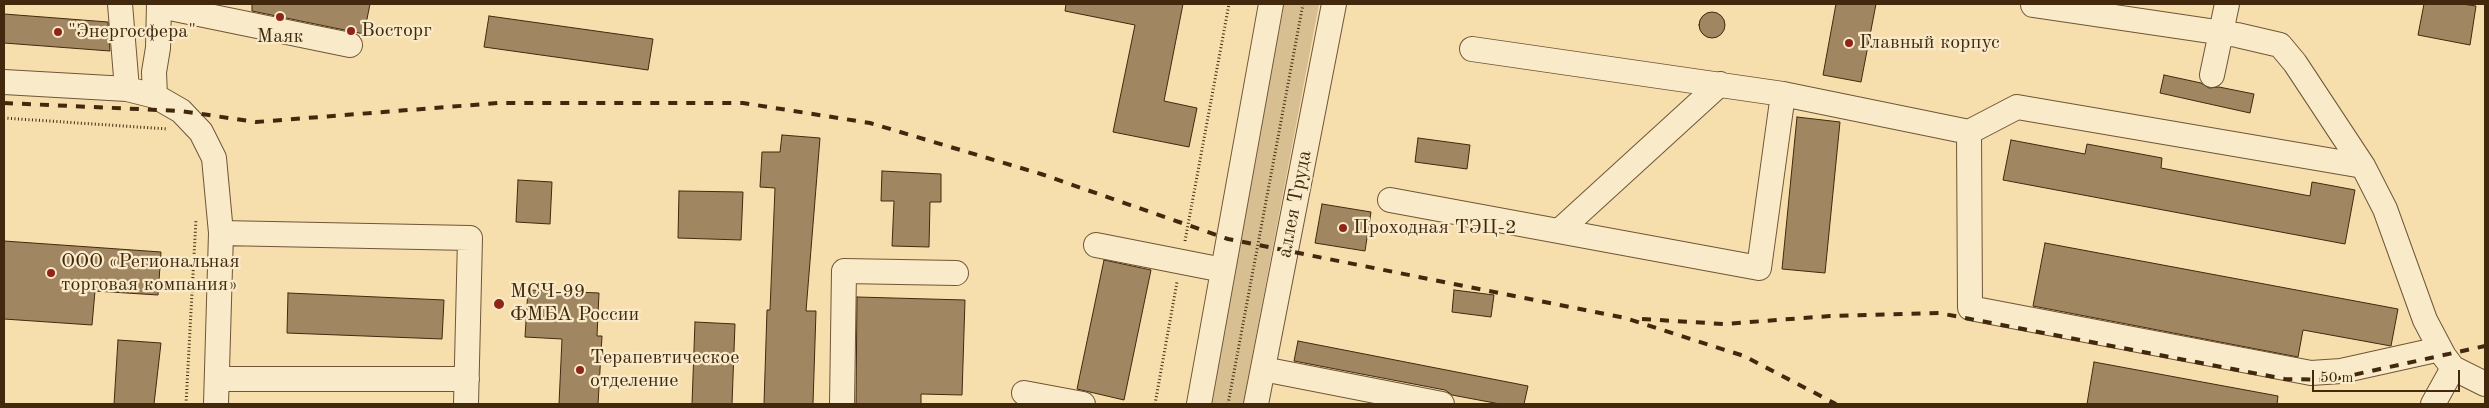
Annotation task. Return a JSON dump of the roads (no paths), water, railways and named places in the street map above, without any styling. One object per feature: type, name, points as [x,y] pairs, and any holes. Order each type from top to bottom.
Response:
[{"type":"street","points":[[120,4],[127,89]]},
{"type":"street","points":[[1199,404],[1272,4]]},
{"type":"street","name":"аллея Труда","points":[[1256,404],[1334,4]]},
{"type":"street","points":[[2212,75],[2227,4]]},
{"type":"street","points":[[156,96],[154,72],[159,5],[350,45]]},
{"type":"street","points":[[2033,5],[2222,33],[2280,45],[2295,63],[2363,166],[2385,209],[2425,320],[2440,349],[2453,368],[2485,384]]},
{"type":"street","points":[[1472,49],[1783,94],[1969,132],[2017,107],[2363,166]]},
{"type":"street","points":[[4,82],[127,89],[156,96],[181,111],[201,132],[214,158],[221,233],[216,404]]},
{"type":"street","points":[[1559,231],[1720,84]]},
{"type":"street","points":[[1390,200],[1759,268],[1783,94]]},
{"type":"street","points":[[1969,132],[1970,308],[2311,373],[2340,371],[2440,349]]},
{"type":"street","points":[[221,233],[470,238],[466,404]]},
{"type":"street","points":[[1096,245],[1223,270]]},
{"type":"street","points":[[842,404],[844,271],[956,273]]},
{"type":"street","points":[[2434,404],[2453,368]]},
{"type":"street","points":[[1263,369],[1442,404]]},
{"type":"street","points":[[217,378],[467,379]]},
{"type":"street","points":[[1024,393],[1083,404]]},
{"type":"railway","points":[[4,103],[181,111],[256,122],[498,103],[743,103],[870,123],[1041,174],[1228,239],[1625,318],[1744,356],[1836,404]]},
{"type":"railway","points":[[1642,319],[1724,324],[1830,316],[1939,313],[2285,379],[2330,380],[2485,346]]},
{"type":"place","name":"Маяк","points":[[280,17]]},
{"type":"place","name":"Восторг","points":[[351,31]]},
{"type":"place","name":"\"Энергосфера\"","points":[[58,32]]},
{"type":"place","name":"Главный корпус","points":[[1849,43]]},
{"type":"place","name":"Проходная ТЭЦ-2","points":[[1343,228]]},
{"type":"place","name":"ООО «Региональная торговая компания»","points":[[51,273]]},
{"type":"place","name":"МСЧ-99 ФМБА России","points":[[499,304]]},
{"type":"place","name":"Терапевтическое отделение","points":[[580,370]]}]
